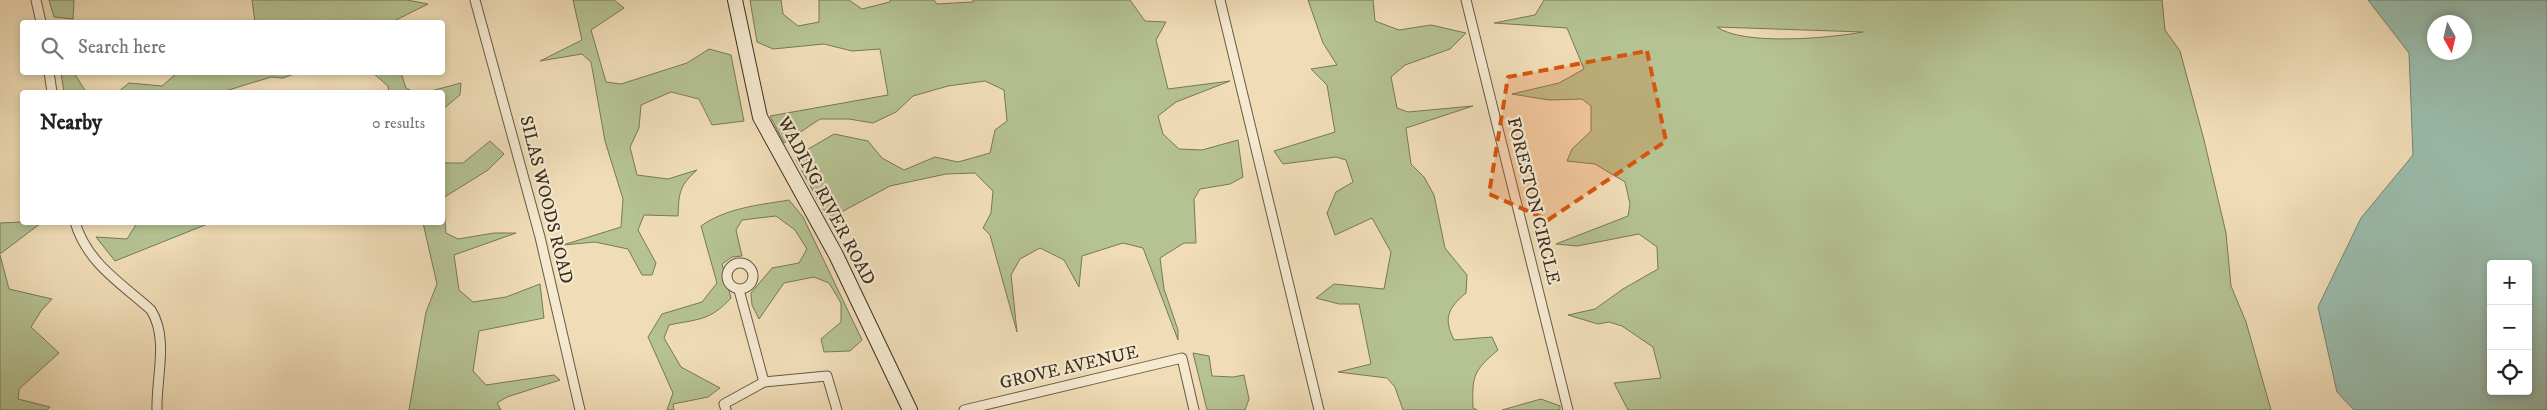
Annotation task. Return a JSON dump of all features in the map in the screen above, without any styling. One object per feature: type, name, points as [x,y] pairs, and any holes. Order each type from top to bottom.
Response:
[{"type":"main road","name":"WADING RIVER ROAD","points":[[735,0],[760,117],[836,255],[910,410]]},
{"type":"street","points":[[36,0],[41,20]]},
{"type":"street","name":"SILAS WOODS ROAD","points":[[474,0],[540,237],[580,410]]},
{"type":"street","points":[[1220,0],[1319,410]]},
{"type":"street","name":"FORESTON CIRCLE","points":[[1466,0],[1568,410]]},
{"type":"street","points":[[49,75],[52,90]]},
{"type":"street","points":[[76,225],[85,247],[93,258],[151,310],[156,318],[161,344],[157,410]]},
{"type":"street","points":[[739,290],[764,382]]},
{"type":"street","name":"GROVE AVENUE","points":[[964,410],[1182,358],[1194,410]]},
{"type":"street","points":[[725,407],[764,382],[827,376],[837,410]]},
{"type":"highlighted area","points":[[1647,51],[1666,141],[1548,220],[1489,194],[1508,77]]},
{"type":"green space","points":[[49,0],[74,0],[73,19],[54,17]]},
{"type":"green space","points":[[252,0],[407,0],[428,4],[396,20],[255,20]]},
{"type":"green space","points":[[573,0],[614,0],[624,8],[591,30],[606,82],[621,84],[687,63],[709,49],[731,55],[744,121],[712,125],[699,99],[671,92],[641,105],[639,128],[630,147],[637,175],[668,179],[697,170],[681,190],[678,216],[644,215],[638,230],[656,263],[652,275],[642,275],[628,249],[595,242],[563,245],[621,227],[623,199],[605,141],[591,62],[582,54],[540,61],[582,40]]},
{"type":"green space","points":[[750,0],[781,0],[783,14],[798,26],[819,22],[819,0],[849,0],[862,9],[890,2],[890,0],[934,0],[937,4],[973,2],[973,0],[1130,0],[1145,21],[1166,22],[1156,40],[1168,89],[1230,81],[1176,102],[1158,116],[1163,134],[1179,149],[1202,150],[1238,140],[1243,177],[1230,184],[1200,189],[1194,199],[1196,243],[1184,243],[1160,258],[1164,289],[1178,330],[1178,340],[1143,248],[1123,243],[1082,256],[1079,287],[1064,260],[1040,248],[1020,259],[1011,275],[1017,332],[990,235],[983,228],[991,213],[993,191],[975,173],[946,174],[890,186],[832,217],[823,209],[796,160],[798,155],[834,134],[868,141],[882,158],[904,170],[935,157],[958,162],[990,153],[995,130],[1007,121],[1004,90],[985,81],[948,86],[913,96],[896,112],[873,123],[849,119],[820,119],[784,143],[770,116],[888,95],[880,49],[852,51],[824,44],[773,49],[757,42]]},
{"type":"green space","points":[[1308,0],[1373,0],[1375,21],[1399,30],[1431,25],[1466,33],[1450,49],[1405,65],[1391,77],[1397,108],[1408,112],[1473,106],[1406,128],[1411,164],[1424,177],[1434,195],[1445,248],[1467,275],[1466,293],[1451,309],[1448,319],[1454,340],[1492,337],[1498,350],[1483,363],[1476,375],[1473,388],[1473,408],[1477,410],[1403,410],[1395,387],[1387,378],[1338,372],[1371,364],[1359,304],[1339,304],[1316,298],[1334,284],[1384,289],[1391,252],[1372,218],[1335,235],[1327,213],[1336,192],[1353,182],[1346,160],[1336,157],[1283,164],[1274,151],[1335,132],[1327,85],[1311,69],[1337,65],[1323,43]]},
{"type":"green space","points":[[1544,0],[2162,0],[2165,30],[2180,51],[2204,140],[2226,233],[2231,286],[2246,322],[2271,410],[1628,410],[1614,383],[1661,378],[1653,347],[1622,326],[1609,322],[1598,324],[1568,315],[1595,309],[1623,289],[1658,269],[1657,247],[1639,234],[1577,246],[1556,244],[1628,216],[1630,204],[1625,182],[1595,164],[1567,161],[1572,149],[1591,131],[1591,106],[1582,99],[1549,100],[1512,94],[1559,83],[1584,69],[1567,28],[1494,23],[1535,15]],"holes":[[[1717,27],[1863,32],[1810,38],[1766,39],[1729,33]]]},
{"type":"green space","points":[[61,75],[75,75],[85,90],[64,90]]},
{"type":"green space","points":[[175,75],[291,75],[283,78],[271,77],[229,90],[120,90],[129,83],[162,86]]},
{"type":"green space","points":[[375,75],[402,75],[406,88],[410,90],[389,90],[388,86]]},
{"type":"green space","points":[[461,83],[460,95],[445,107],[445,90],[435,90]]},
{"type":"green space","points":[[490,141],[504,154],[488,170],[445,197],[445,163],[463,163]]},
{"type":"green space","points":[[789,200],[803,217],[862,340],[850,351],[824,352],[821,339],[841,322],[841,303],[829,283],[814,277],[784,283],[759,319],[752,305],[751,293],[772,268],[799,263],[807,249],[795,230],[776,216],[742,220],[736,230],[742,256],[732,257],[722,264],[731,298],[710,315],[696,320],[669,325],[664,338],[681,367],[720,388],[708,397],[673,404],[674,410],[667,410],[673,393],[648,337],[662,314],[702,302],[717,283],[701,226],[732,211]]},
{"type":"green space","points":[[445,221],[446,233],[458,239],[494,233],[516,233],[454,255],[459,290],[473,302],[506,297],[540,284],[544,318],[479,331],[473,371],[486,385],[554,375],[560,380],[507,397],[497,403],[501,410],[409,410],[426,312],[437,284],[423,225],[445,225]]},
{"type":"green space","points":[[20,222],[20,225],[38,225],[0,254],[0,223]]},
{"type":"green space","points":[[136,225],[205,225],[115,261],[96,237],[127,239]]},
{"type":"green space","points":[[0,255],[9,289],[52,299],[41,311],[31,327],[59,353],[19,389],[18,399],[50,407],[47,410],[0,410]]},
{"type":"green space","points":[[1193,353],[1209,356],[1212,376],[1233,377],[1244,375],[1249,399],[1245,410],[1207,410]]},
{"type":"green space","points":[[1541,399],[1560,406],[1560,410],[1502,410]]},
{"type":"shaded area","points":[[2368,0],[2547,0],[2547,410],[2354,410],[2337,392],[2318,307],[2361,218],[2413,155],[2409,53]]}]
